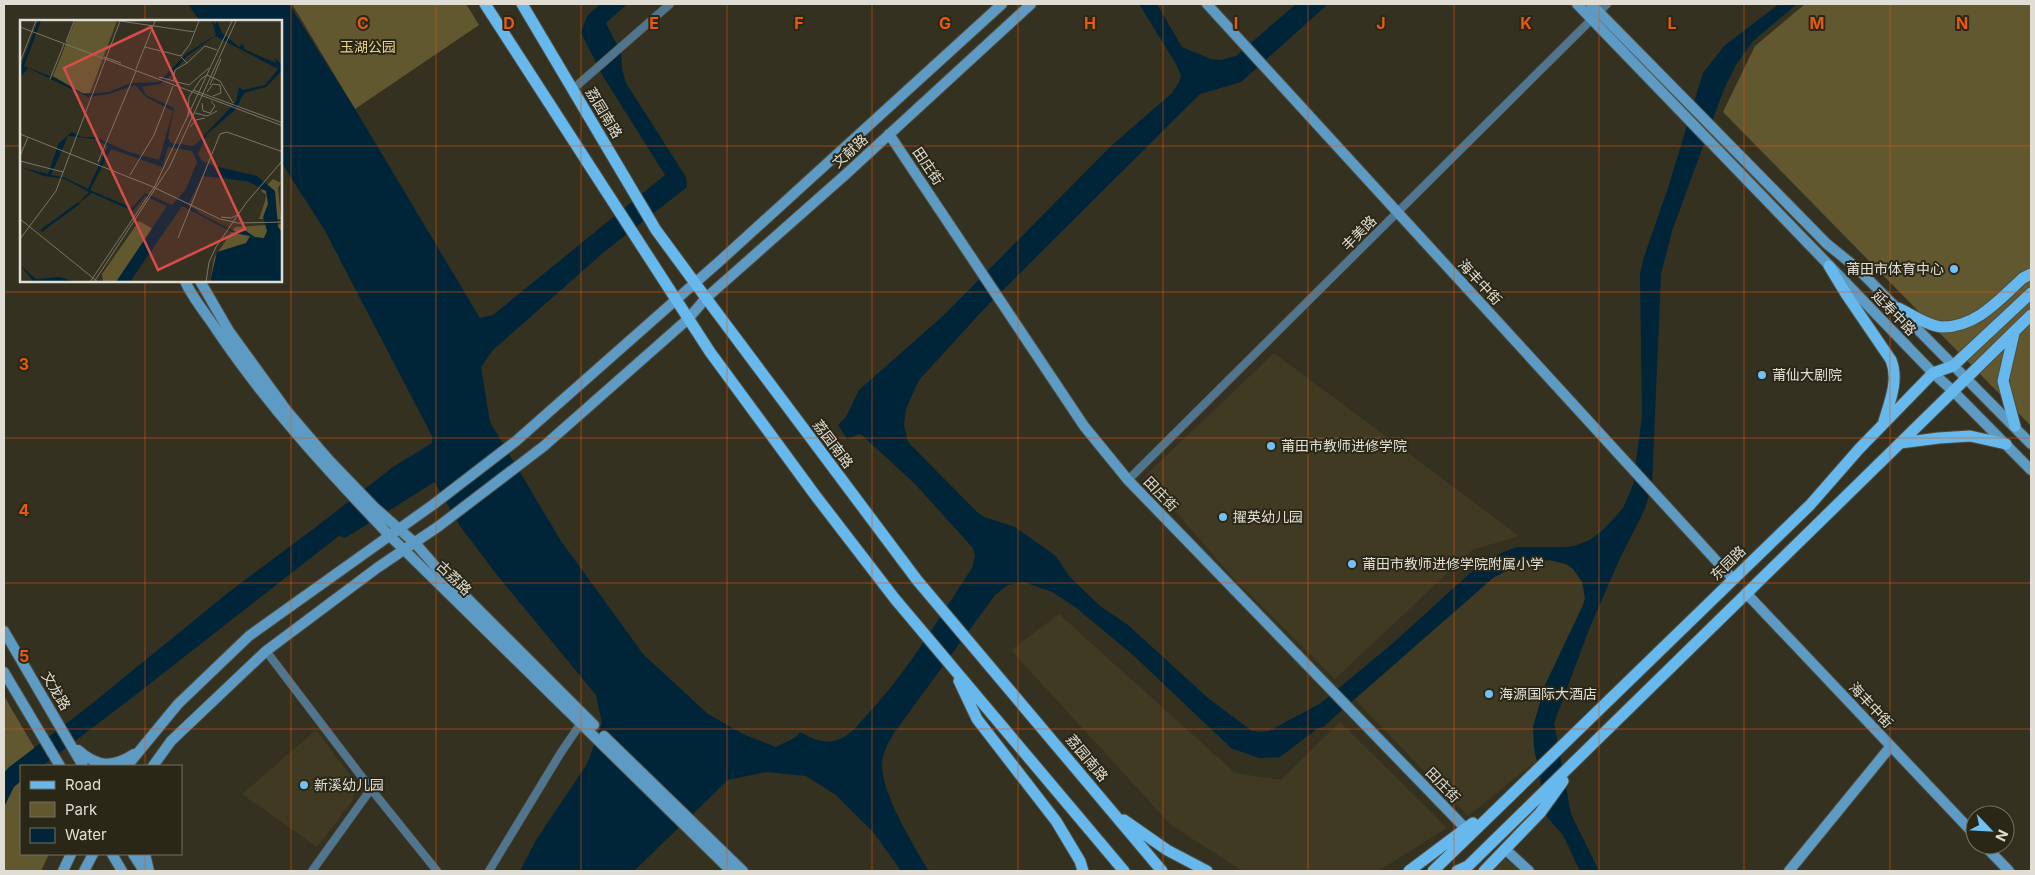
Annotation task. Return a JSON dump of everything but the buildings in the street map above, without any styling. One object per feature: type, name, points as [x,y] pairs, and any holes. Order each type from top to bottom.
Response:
[{"type":"main road","points":[[485,4],[710,352],[815,495],[895,599],[1124,871]]},
{"type":"main road","name":"荔园南路","points":[[522,4],[656,230],[694,282],[917,580],[1162,871]]},
{"type":"main road","points":[[129,765],[178,704],[249,636],[434,504],[510,446],[1002,4]]},
{"type":"main road","name":"文献路","points":[[192,721],[266,651],[377,568],[439,526],[544,446],[688,319],[706,298],[1031,4]]},
{"type":"main road","name":"海丰中街","points":[[1207,4],[1733,579]]},
{"type":"main road","points":[[1578,4],[1594,11]]},
{"type":"main road","name":"延寿中路","points":[[1594,11],[1684,99],[1826,244],[1858,269],[1898,308],[2031,444]]},
{"type":"main road","name":"延寿中路","points":[[1594,11],[1679,109],[1933,373],[2031,470]]},
{"type":"main road","name":"田庄街","points":[[889,134],[1084,426],[1128,480],[1466,829]]},
{"type":"main road","points":[[1830,266],[1895,369],[1894,386],[1883,424]]},
{"type":"main road","points":[[1898,308],[1941,327],[1973,320],[1983,314],[2031,274]]},
{"type":"main road","name":"古荔路","points":[[186,282],[257,386],[309,448],[390,536],[735,870]]},
{"type":"main road","name":"古荔路","points":[[201,282],[229,331],[287,411],[328,459],[374,507],[415,542],[434,566],[586,725]]},
{"type":"main road","name":"东园路","points":[[1432,871],[1810,505],[1883,424],[1933,373],[1953,366],[2031,293]]},
{"type":"main road","points":[[1457,871],[1468,866],[2031,315]]},
{"type":"main road","points":[[2014,332],[2002,381],[2015,426]]},
{"type":"main road","points":[[1900,443],[1970,436],[2006,444]]},
{"type":"main road","name":"海丰中街","points":[[1746,593],[1965,824]]},
{"type":"main road","name":"文龙路","points":[[4,630],[82,765]]},
{"type":"main road","points":[[952,666],[977,719],[1092,871]]},
{"type":"main road","points":[[4,672],[59,765]]},
{"type":"main road","points":[[154,765],[171,741],[192,721]]},
{"type":"main road","points":[[162,765],[192,721]]},
{"type":"main road","points":[[72,745],[88,759],[99,763],[111,764],[125,760],[142,749]]},
{"type":"main road","points":[[1789,871],[1891,746]]},
{"type":"main road","points":[[1484,871],[1540,813],[1586,751]]},
{"type":"main road","points":[[1409,871],[1524,784]]},
{"type":"main road","points":[[1111,810],[1167,850],[1207,871]]},
{"type":"main road","points":[[1505,849],[1529,871]]},
{"type":"main road","points":[[1075,851],[1083,871]]},
{"type":"main road","points":[[62,871],[65,855]]},
{"type":"main road","points":[[62,871],[70,855]]},
{"type":"main road","points":[[84,871],[92,855]]},
{"type":"main road","points":[[113,855],[122,871]]},
{"type":"main road","points":[[134,855],[144,871]]},
{"type":"main road","points":[[145,855],[149,871]]},
{"type":"main road","points":[[1994,855],[2009,871]]},
{"type":"street","points":[[572,89],[624,46],[670,4]]},
{"type":"street","name":"丰美路","points":[[1128,480],[1398,212],[1594,11],[1607,4]]},
{"type":"street","points":[[266,651],[371,789],[437,871]]},
{"type":"street","points":[[489,871],[560,754],[586,725]]},
{"type":"street","points":[[312,871],[371,789]]},
{"type":"shaded area","points":[[1274,353],[1519,536],[1472,550],[1335,679],[1233,578],[1145,476]]},
{"type":"shaded area","points":[[1519,553],[1584,569],[1593,589],[1541,757],[1468,816],[1346,690]]},
{"type":"shaded area","points":[[1059,614],[1235,773],[1281,780],[1340,722],[1447,828],[1378,871],[1243,871],[1171,825],[1011,650]]},
{"type":"shaded area","name":"新溪幼儿园","points":[[316,730],[353,779],[355,791],[352,801],[317,847],[242,794]]},
{"type":"shaded area","points":[[1505,859],[1522,871],[1493,871]]},
{"type":"green space","name":"玉湖公园","points":[[292,4],[466,4],[479,25],[355,109]]},
{"type":"green space","name":"莆田市体育中心","points":[[1805,4],[2031,4],[2031,426],[1723,112],[1755,46]]},
{"type":"green space","points":[[4,696],[44,765],[20,765],[20,855],[49,855],[41,871],[4,871]]},
{"type":"water","points":[[188,4],[289,4],[355,109],[480,318],[493,315],[665,175],[604,78],[581,33],[587,16],[600,4],[627,4],[606,23],[621,53],[622,69],[626,83],[686,177],[687,187],[604,252],[493,350],[481,367],[490,422],[561,541],[643,654],[708,714],[745,735],[776,747],[796,737],[800,732],[814,739],[835,741],[854,730],[909,664],[972,568],[975,556],[973,548],[915,484],[863,436],[859,434],[847,439],[838,425],[846,417],[859,390],[944,315],[1111,146],[1172,93],[1181,75],[1139,4],[1157,4],[1182,47],[1211,59],[1221,60],[1236,56],[1296,4],[1328,4],[1241,82],[1200,94],[984,309],[920,379],[906,409],[904,425],[908,442],[976,511],[984,517],[1015,527],[1056,556],[1069,576],[1100,606],[1128,625],[1208,698],[1252,731],[1260,732],[1269,731],[1321,703],[1392,644],[1479,565],[1517,547],[1566,547],[1590,540],[1604,529],[1623,508],[1633,485],[1642,416],[1640,274],[1703,73],[1724,46],[1779,4],[1797,4],[1753,41],[1736,65],[1724,89],[1672,231],[1661,274],[1652,485],[1645,509],[1621,556],[1590,627],[1554,723],[1571,814],[1599,871],[1580,871],[1563,835],[1547,817],[1534,747],[1533,727],[1545,685],[1585,598],[1582,582],[1573,569],[1566,564],[1550,560],[1518,565],[1493,578],[1323,727],[1318,728],[1280,757],[1259,758],[1231,748],[1133,655],[1074,606],[1052,592],[1024,582],[1008,585],[995,595],[894,733],[883,757],[883,777],[893,805],[929,871],[901,871],[874,833],[836,795],[806,776],[766,772],[728,780],[634,871],[520,871],[536,840],[587,764],[602,723],[596,695],[497,575],[460,526],[431,476],[409,481],[43,765],[20,765],[20,782],[14,787],[4,807],[4,773],[8,768],[89,706],[229,592],[393,467],[432,443],[432,436],[324,229],[282,164],[282,20],[199,20]]},
{"type":"waterway","points":[[344,530],[446,466]]},
{"type":"place","name":"莆田市体育中心","points":[[1954,269]]},
{"type":"place","name":"莆仙大剧院","points":[[1762,375]]},
{"type":"place","name":"莆田市教师进修学院","points":[[1271,446]]},
{"type":"place","name":"擢英幼儿园","points":[[1223,517]]},
{"type":"place","name":"莆田市教师进修学院附属小学","points":[[1352,564]]},
{"type":"place","name":"海源国际大酒店","points":[[1489,694]]},
{"type":"place","name":"新溪幼儿园","points":[[304,785]]}]
